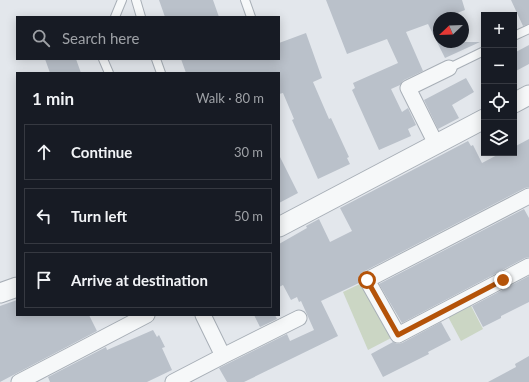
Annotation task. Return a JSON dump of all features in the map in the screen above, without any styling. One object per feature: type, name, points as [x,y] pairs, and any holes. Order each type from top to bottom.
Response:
[{"type":"street","points":[[436,144],[408,88],[449,68]]},
{"type":"street","points":[[517,101],[529,95]]},
{"type":"street","points":[[280,226],[482,120]]},
{"type":"street","points":[[529,196],[367,280],[398,335],[529,266]]},
{"type":"street","points":[[0,293],[16,287]]},
{"type":"street","points":[[19,382],[145,316]]},
{"type":"street","points":[[203,316],[223,356]]},
{"type":"street","points":[[173,382],[299,318]]},
{"type":"lane","points":[[115,16],[122,0]]},
{"type":"lane","points":[[136,0],[141,16]]},
{"type":"lane","points":[[245,0],[251,16]]},
{"type":"lane","points":[[517,35],[529,29]]},
{"type":"lane","points":[[449,68],[481,52]]},
{"type":"lane","points":[[103,60],[109,72]]},
{"type":"lane","points":[[156,60],[161,72]]},
{"type":"green space","points":[[364,282],[393,337],[368,350],[343,292]]},
{"type":"green space","points":[[469,302],[483,329],[461,341],[446,313]]},
{"type":"building","points":[[159,0],[213,0],[219,16],[165,16]]},
{"type":"building","points":[[326,0],[462,0],[465,10],[460,12],[433,12],[433,34],[428,24],[406,32],[423,71],[404,80],[400,85],[391,89],[402,112],[408,108],[416,125],[408,129],[411,136],[379,150],[352,90],[355,88],[353,83],[398,63],[387,39],[347,54]]},
{"type":"building","points":[[511,0],[529,0],[529,24],[523,26]]},
{"type":"building","points":[[306,33],[322,78],[313,82],[329,119],[331,118],[349,157],[347,158],[350,164],[318,179],[292,120],[294,119],[283,93],[280,94],[280,72],[186,72],[181,60],[280,60],[280,43]]},
{"type":"building","points":[[469,42],[480,42],[469,47]]},
{"type":"building","points":[[529,45],[529,64],[517,70],[517,51]]},
{"type":"building","points":[[440,48],[467,48],[445,58]]},
{"type":"building","points":[[45,60],[76,60],[81,72],[50,72]]},
{"type":"building","points":[[466,78],[474,92],[452,105],[459,118],[438,129],[424,100]]},
{"type":"building","points":[[529,139],[529,187],[363,272],[359,276],[359,283],[321,301],[338,336],[244,382],[227,382],[219,368],[287,334],[290,341],[314,330],[301,301],[299,302],[297,297],[291,300],[283,285],[280,286],[280,243],[307,228],[306,226],[319,219],[330,242],[352,231],[340,208],[468,141],[471,146],[473,145],[482,163],[495,156],[517,156],[517,145]]},
{"type":"building","points":[[280,157],[298,193],[280,202]]},
{"type":"building","points":[[524,209],[529,218],[529,257],[402,323],[379,284]]},
{"type":"building","points":[[529,276],[529,302],[483,327],[472,306]]},
{"type":"building","points":[[16,300],[16,316],[90,316],[97,331],[0,382],[0,306]]},
{"type":"building","points":[[254,316],[276,316],[277,319],[260,327]]},
{"type":"building","points":[[441,322],[451,340],[428,352],[429,354],[383,377],[371,354],[393,342],[397,344],[402,343]]},
{"type":"building","points":[[153,330],[157,337],[159,335],[165,347],[162,348],[172,370],[147,382],[50,382],[48,377],[106,347],[107,350]]},
{"type":"building","points":[[529,356],[529,382],[488,382],[516,367],[515,364]]},
{"type":"route","points":[[367,280],[398,335],[503,280]]}]
